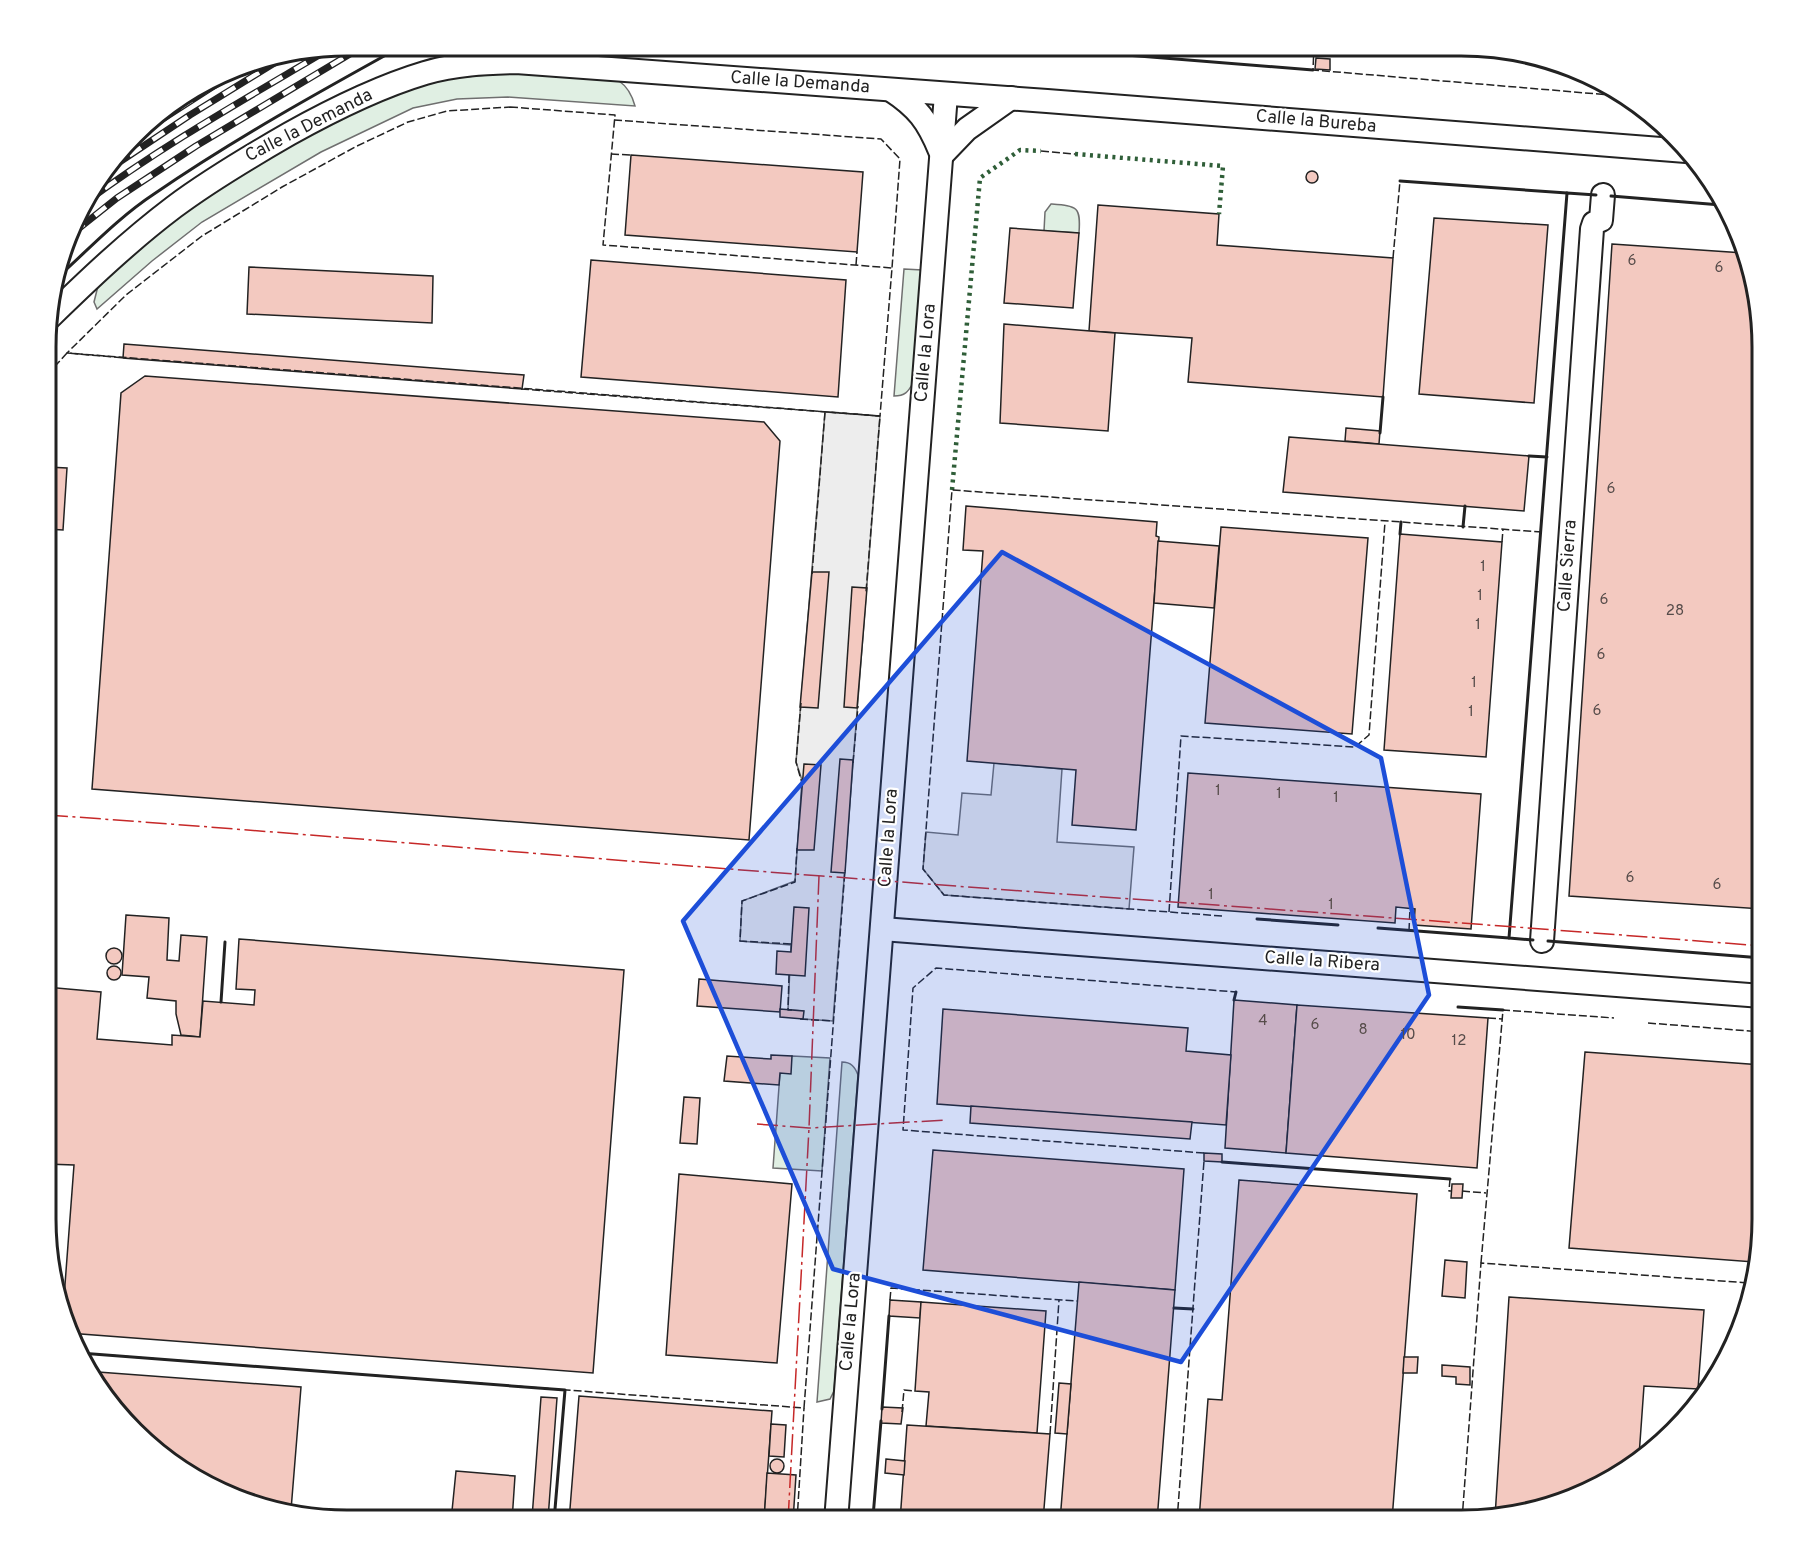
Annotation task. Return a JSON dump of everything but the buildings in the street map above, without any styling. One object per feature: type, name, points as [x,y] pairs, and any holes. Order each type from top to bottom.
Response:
[{"type":"street","name":"Calle la Demanda","points":[[58,309],[104,265],[152,225],[241,162],[315,119],[369,94],[425,73],[465,65],[516,62],[946,94]]},
{"type":"street","name":"Calle la Lora","points":[[891,90],[910,103],[924,117],[942,155]]},
{"type":"street","name":"Calle la Lora","points":[[837,1510],[946,94]]},
{"type":"street","name":"Calle la Bureba","points":[[946,94],[1674,150]]},
{"type":"street","points":[[942,155],[967,129],[1011,98]]},
{"type":"street","name":"Calle Sierra","points":[[1542,941],[1592,229],[1594,223],[1601,220],[1603,195]]},
{"type":"street","name":"Calle la Ribera","points":[[882,929],[1752,995]]},
{"type":"highlighted area","points":[[1002,552],[1381,758],[1429,995],[1181,1362],[833,1269],[683,921]]},
{"type":"green space","points":[[511,73],[619,81],[629,92],[635,106],[508,97],[457,99],[413,108],[321,152],[202,222],[152,261],[97,309],[94,302],[98,286],[147,242],[180,215],[313,131],[404,90],[453,78]]},
{"type":"green space","points":[[1051,204],[1072,207],[1078,212],[1079,233],[1044,231],[1045,212]]},
{"type":"green space","points":[[904,269],[922,270],[913,383],[906,393],[894,396]]},
{"type":"green space","points":[[792,1056],[830,1058],[822,1171],[773,1168],[780,1073]]},
{"type":"green space","points":[[842,1062],[852,1066],[858,1075],[834,1391],[830,1399],[817,1402]]},
{"type":"shaded area","points":[[825,412],[880,416],[833,1021],[803,1019],[803,1011],[788,1010],[791,945],[740,941],[742,901],[795,881],[802,780],[796,762]]},
{"type":"shaded area","points":[[994,763],[1062,769],[1057,842],[1134,847],[1129,909],[944,895],[923,869],[926,832],[958,835],[962,793],[991,795]]},
{"type":"railway","points":[[82,225],[117,198],[196,146],[347,56]]},
{"type":"railway","points":[[101,191],[173,143],[315,57]]},
{"type":"railway","points":[[125,158],[271,65]]},
{"type":"railway","points":[[197,97],[202,94]]},
{"type":"hedge","points":[[952,490],[980,178],[1020,150],[1041,151]]},
{"type":"hedge","points":[[1075,154],[1223,166],[1219,214]]},
{"type":"fence","points":[[1314,56],[1313,70],[1607,95]]},
{"type":"fence","points":[[510,107],[615,115],[603,245],[892,268],[880,416],[67,353],[126,295],[202,236],[282,187],[357,146],[408,122],[447,111],[510,107]]},
{"type":"fence","points":[[614,120],[881,139],[900,159],[892,268]]},
{"type":"fence","points":[[1041,151],[1075,154]]},
{"type":"fence","points":[[611,154],[631,155]]},
{"type":"fence","points":[[1393,258],[1400,181]]},
{"type":"fence","points":[[856,265],[857,252]]},
{"type":"fence","points":[[56,365],[67,353],[126,358]]},
{"type":"fence","points":[[521,389],[880,416],[866,592]]},
{"type":"fence","points":[[812,574],[825,412]]},
{"type":"fence","points":[[1222,916],[944,895],[923,869],[952,490],[1542,532]]},
{"type":"fence","points":[[1169,912],[1181,736],[1355,747],[1369,735],[1385,522]]},
{"type":"fence","points":[[1502,542],[1503,529]]},
{"type":"fence","points":[[801,703],[796,762],[802,783]]},
{"type":"fence","points":[[853,763],[858,706]]},
{"type":"fence","points":[[791,944],[740,941],[742,901],[795,882],[797,848]]},
{"type":"fence","points":[[89,1354],[804,1408],[845,870]]},
{"type":"fence","points":[[1409,931],[1410,908]]},
{"type":"fence","points":[[1204,1153],[903,1130],[913,988],[936,968],[1236,992]]},
{"type":"fence","points":[[789,975],[788,1010],[792,1010]]},
{"type":"fence","points":[[1481,1263],[1503,1010],[1614,1018]]},
{"type":"fence","points":[[1488,1018],[1502,1019]]},
{"type":"fence","points":[[800,1019],[833,1021]]},
{"type":"fence","points":[[1648,1023],[1752,1031]]},
{"type":"fence","points":[[1178,1510],[1204,1161]]},
{"type":"fence","points":[[1450,1179],[1449,1191],[1452,1191]]},
{"type":"fence","points":[[1462,1191],[1486,1193]]},
{"type":"fence","points":[[1463,1510],[1481,1263],[1745,1283]]},
{"type":"fence","points":[[890,1300],[891,1288],[1077,1301]]},
{"type":"fence","points":[[1050,1434],[1059,1300]]},
{"type":"fence","points":[[902,1412],[904,1390],[915,1391]]},
{"type":"fence","points":[[798,1510],[804,1408]]},
{"type":"wall","points":[[65,270],[116,223],[154,194],[246,135],[384,56]]},
{"type":"wall","points":[[1139,56],[1313,70]]},
{"type":"wall","points":[[1400,181],[1567,193]]},
{"type":"wall","points":[[1533,940],[1509,938],[1567,193],[1596,195]]},
{"type":"wall","points":[[1611,196],[1715,204]]},
{"type":"wall","points":[[1380,433],[1383,397]]},
{"type":"wall","points":[[1529,456],[1547,457]]},
{"type":"wall","points":[[1463,527],[1465,506]]},
{"type":"wall","points":[[1400,534],[1401,522]]},
{"type":"wall","points":[[1257,919],[1338,925]]},
{"type":"wall","points":[[1378,928],[1509,938]]},
{"type":"wall","points":[[1548,941],[1752,957]]},
{"type":"wall","points":[[221,1002],[225,942]]},
{"type":"wall","points":[[1234,1000],[1236,992]]},
{"type":"wall","points":[[1458,1007],[1503,1010]]},
{"type":"wall","points":[[1222,1162],[1450,1179]]},
{"type":"wall","points":[[1174,1308],[1193,1309]]},
{"type":"wall","points":[[882,1409],[889,1316]]},
{"type":"wall","points":[[89,1354],[565,1390],[555,1510]]},
{"type":"wall","points":[[874,1510],[881,1421]]},
{"type":"power","points":[[56,816],[725,869],[1752,945]]},
{"type":"power","points":[[789,1510],[809,1128],[819,876]]},
{"type":"power","points":[[757,1124],[809,1128],[946,1120]]}]
